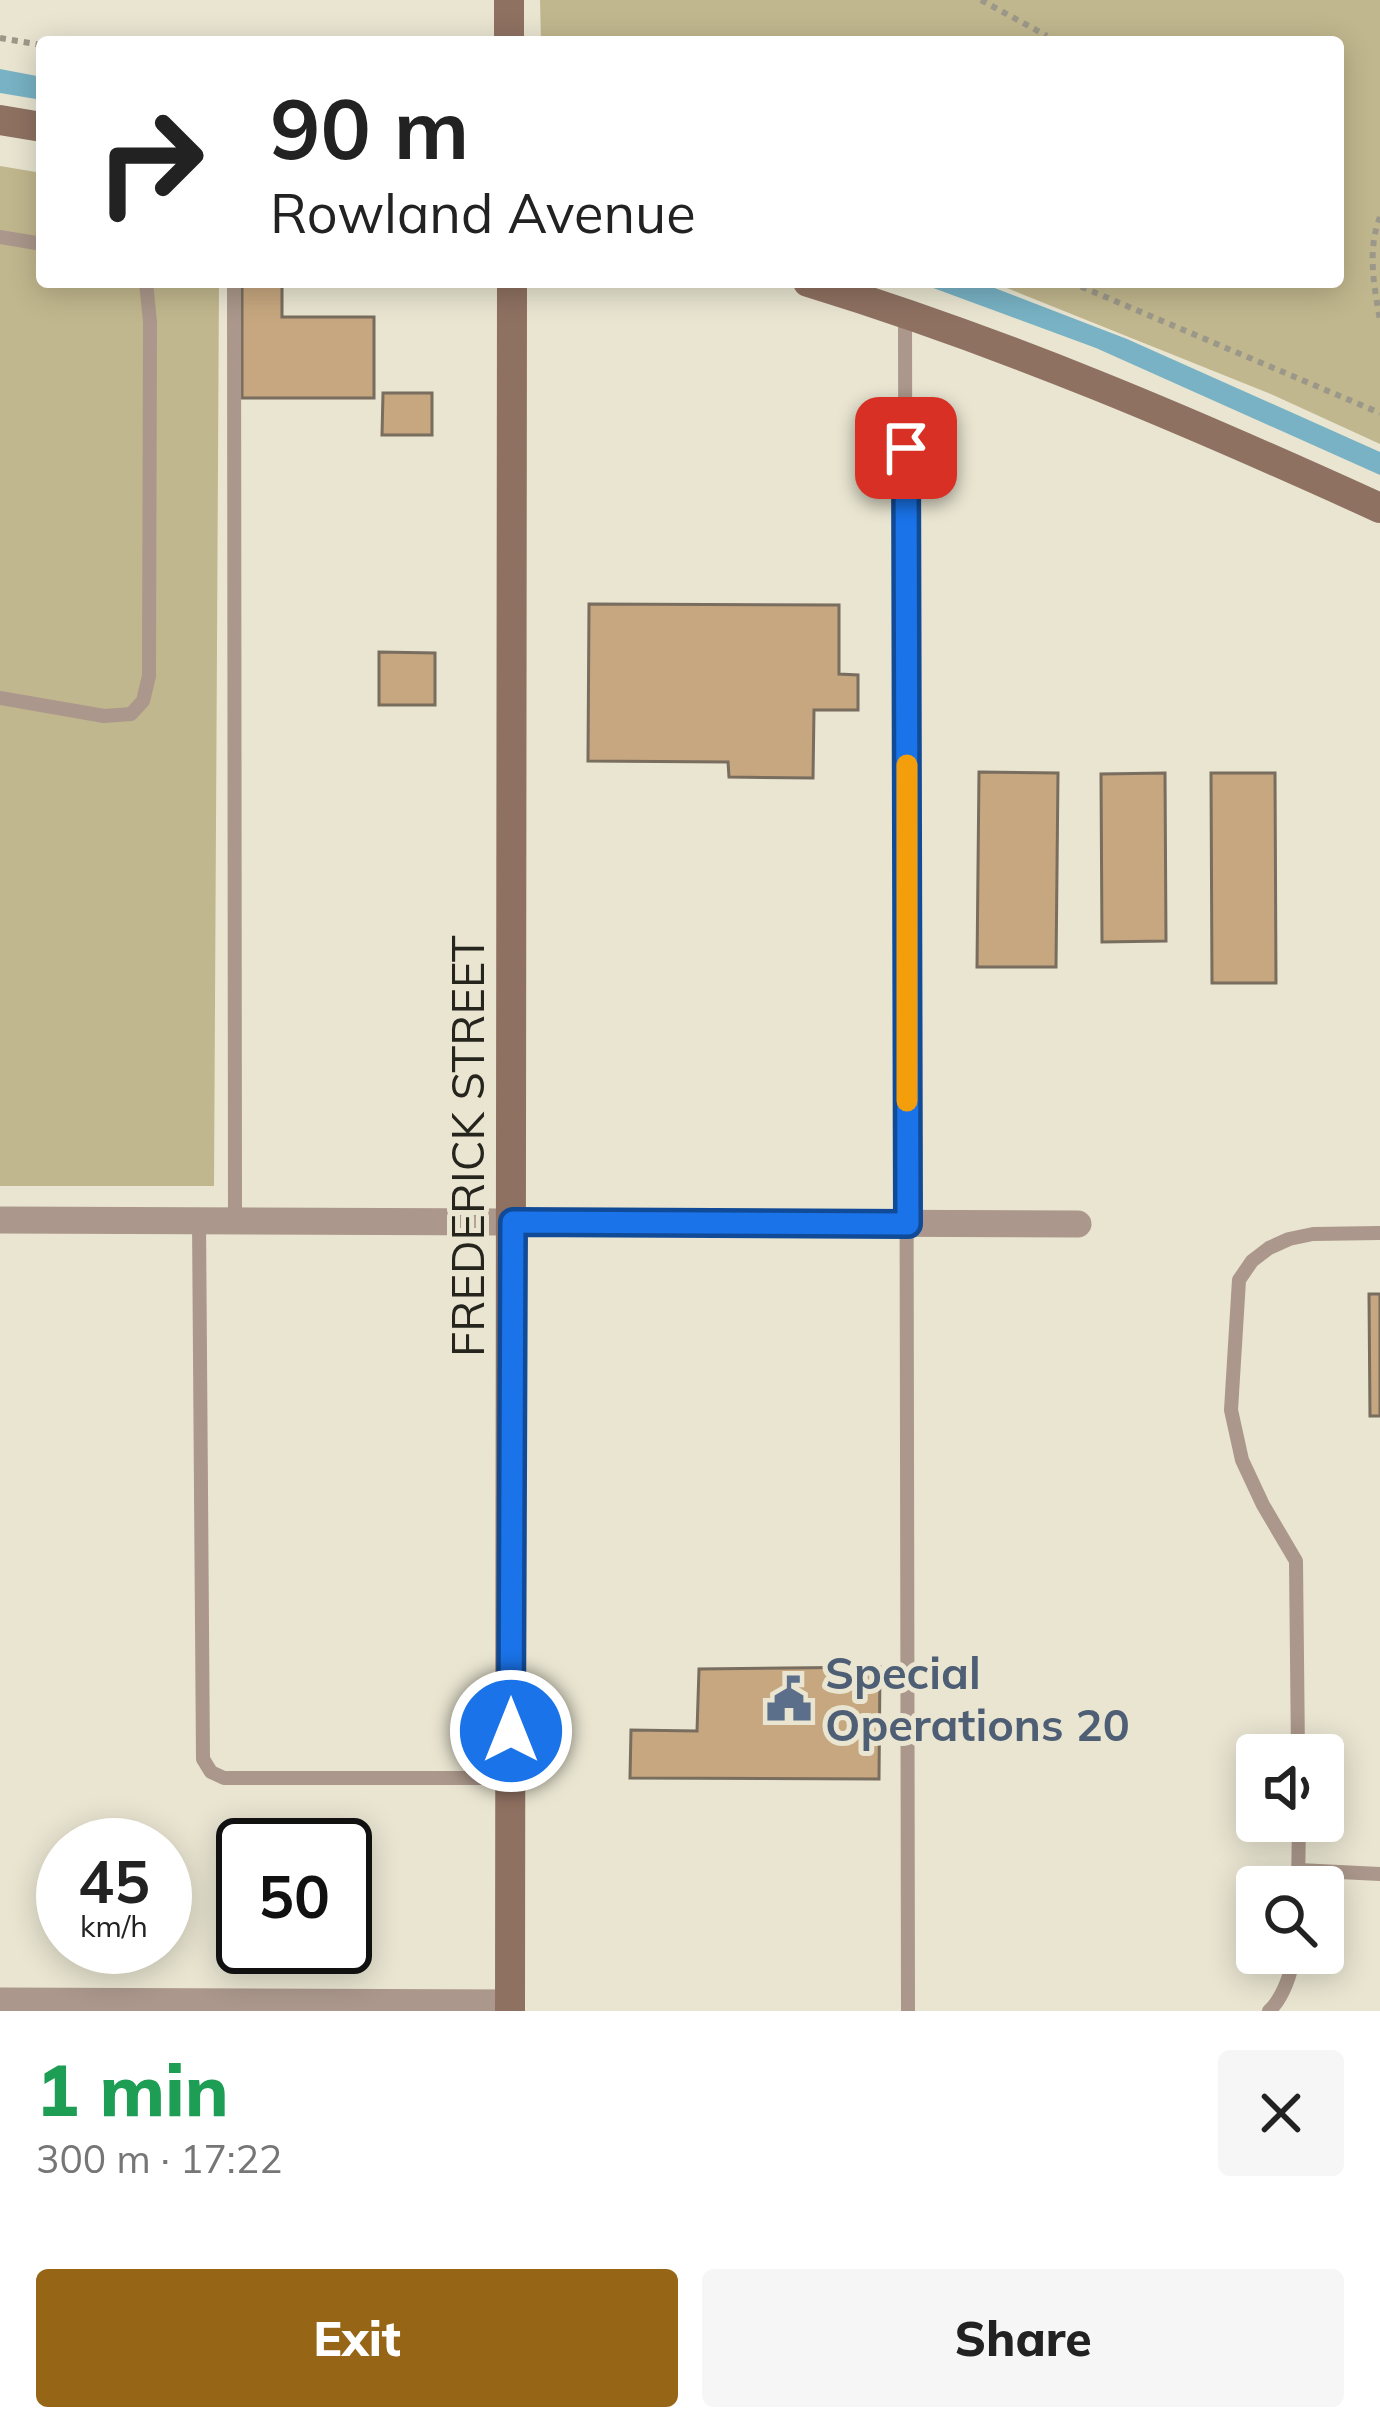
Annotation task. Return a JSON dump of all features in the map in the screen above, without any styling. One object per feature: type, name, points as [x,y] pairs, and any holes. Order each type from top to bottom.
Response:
[{"type":"main road","points":[[508,0],[509,36]]},
{"type":"main road","points":[[0,120],[36,127]]},
{"type":"main road","name":"FREDERICK STREET","points":[[510,2007],[512,288]]},
{"type":"main road","points":[[827,288],[1028,356],[1195,424],[1380,508]]},
{"type":"street","points":[[0,1220],[1078,1224]]},
{"type":"street","points":[[0,2001],[510,2007]]},
{"type":"lane","points":[[0,236],[36,243]]},
{"type":"lane","points":[[0,698],[104,716],[131,714],[143,701],[149,676],[151,593],[147,288]]},
{"type":"lane","points":[[235,288],[235,1221]]},
{"type":"lane","points":[[905,312],[908,2011]]},
{"type":"lane","points":[[199,1221],[203,1759],[211,1772],[224,1778],[511,1778]]},
{"type":"lane","points":[[1298,1734],[1296,1561],[1242,1460],[1231,1410],[1239,1280],[1252,1262],[1289,1238],[1380,1233]]},
{"type":"lane","points":[[1344,1872],[1380,1874]]},
{"type":"lane","points":[[1269,2011],[1276,2006],[1289,1974]]},
{"type":"path","points":[[981,0],[1047,36]]},
{"type":"path","points":[[0,38],[36,44]]},
{"type":"path","points":[[1380,217],[1372,276],[1380,320]]},
{"type":"path","points":[[1084,288],[1380,413]]},
{"type":"shaded area","points":[[540,0],[1380,0],[1380,444],[1273,395],[1007,288],[1344,288],[1344,36],[541,36]]},
{"type":"shaded area","points":[[0,166],[36,172],[36,288],[219,288],[214,1186],[0,1186]]},
{"type":"water","points":[[0,69],[36,76],[36,99],[0,93]]},
{"type":"water","points":[[933,288],[995,288],[1127,339],[1380,452],[1380,475],[1096,348]]},
{"type":"building","points":[[242,288],[282,288],[282,317],[374,317],[374,398],[242,398]]},
{"type":"building","points":[[383,393],[432,393],[432,435],[382,435]]},
{"type":"building","points":[[589,604],[839,605],[839,674],[858,675],[858,710],[814,710],[813,778],[729,777],[728,762],[588,761]]},
{"type":"building","points":[[379,652],[435,653],[435,705],[379,705]]},
{"type":"building","points":[[979,772],[1058,773],[1056,967],[977,967]]},
{"type":"building","points":[[1165,773],[1166,941],[1102,942],[1101,774]]},
{"type":"building","points":[[1211,773],[1275,773],[1276,983],[1212,983]]},
{"type":"building","points":[[1369,1294],[1380,1294],[1380,1416],[1370,1416]]},
{"type":"building","name":"Special Operations 20","points":[[880,1667],[879,1779],[630,1778],[631,1730],[697,1731],[699,1669]]},
{"type":"slow traffic","points":[[907,765],[907,1101]]},
{"type":"place","name":"Special Operations 20","points":[[789,1699]]},
{"type":"route","points":[[511,1731],[513,1222],[908,1224],[906,448]]}]
